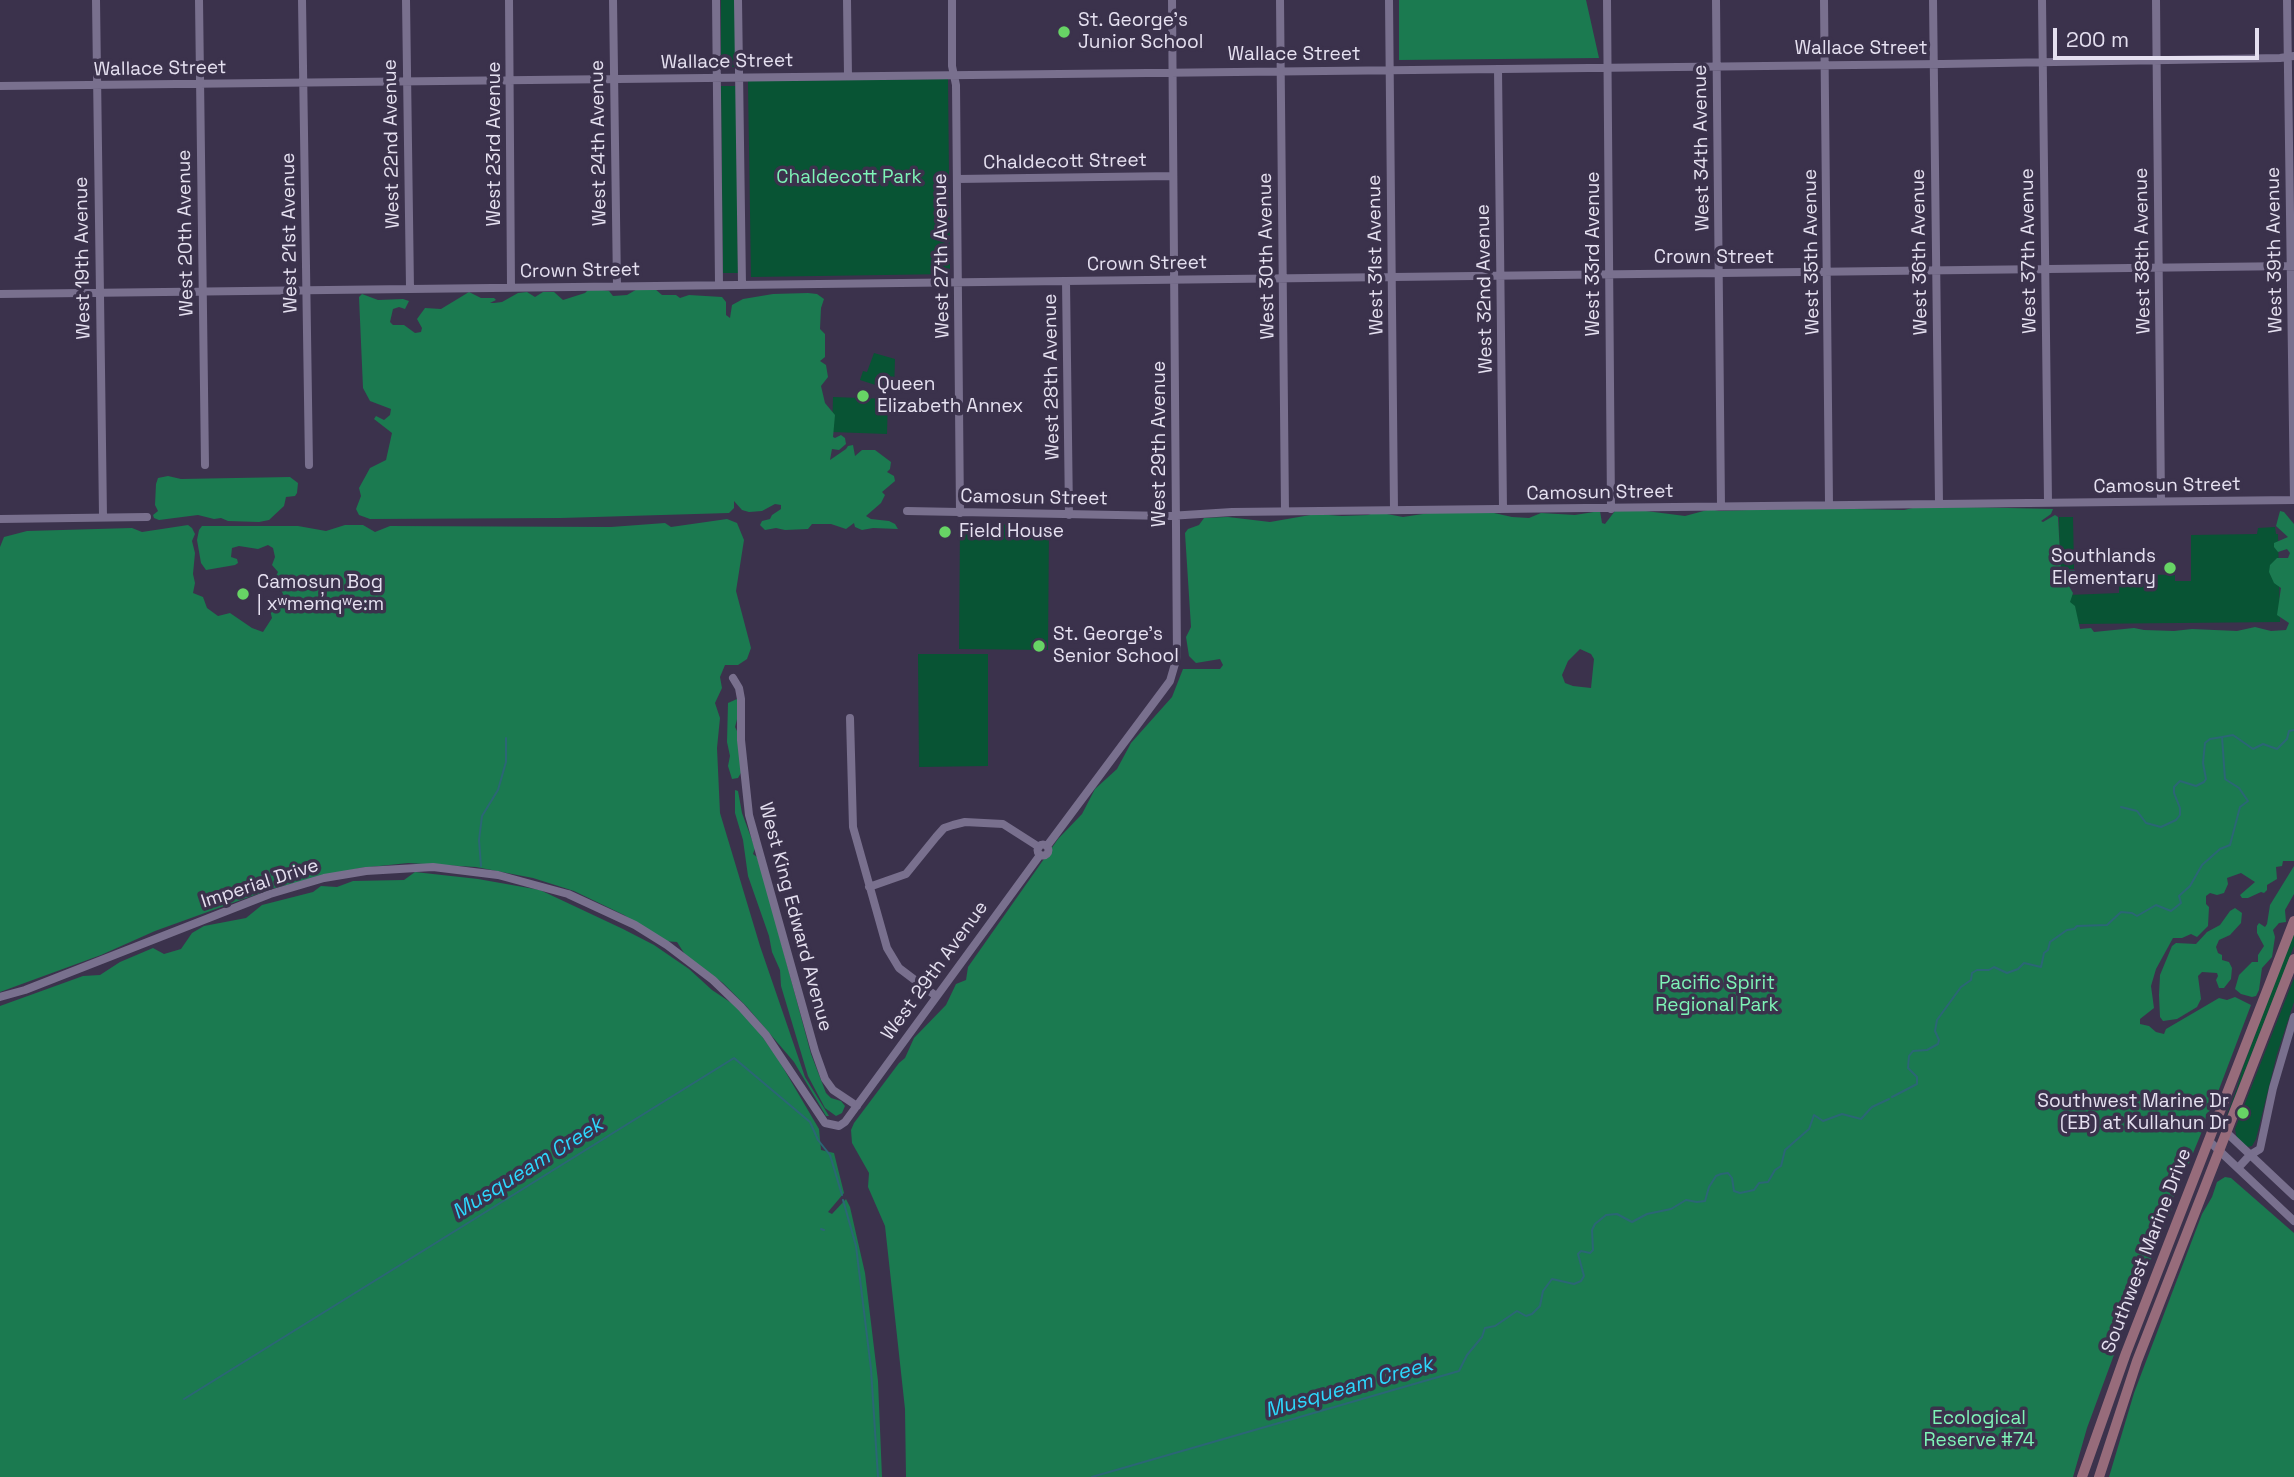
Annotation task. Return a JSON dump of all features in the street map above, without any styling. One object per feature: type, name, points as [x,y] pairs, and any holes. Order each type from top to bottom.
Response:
[{"type":"main road","name":"Southwest Marine Drive","points":[[2082,1477],[2126,1353],[2294,921]]},
{"type":"main road","name":"Southwest Marine Drive","points":[[2099,1477],[2131,1379],[2294,958]]},
{"type":"street","name":"West 19th Avenue","points":[[96,0],[103,516]]},
{"type":"street","name":"West 20th Avenue","points":[[199,0],[205,465]]},
{"type":"street","name":"West 21st Avenue","points":[[302,0],[309,465]]},
{"type":"street","name":"West 22nd Avenue","points":[[406,0],[410,288]]},
{"type":"street","name":"West 23rd Avenue","points":[[509,0],[511,287]]},
{"type":"street","name":"West 24th Avenue","points":[[613,0],[617,286]]},
{"type":"street","points":[[716,0],[719,284]]},
{"type":"street","points":[[738,0],[742,284]]},
{"type":"street","points":[[847,0],[848,76]]},
{"type":"street","name":"West 27th Avenue","points":[[952,0],[957,179],[960,513]]},
{"type":"street","name":"West 29th Avenue","points":[[857,1106],[1042,849],[1170,681],[1174,670],[1177,648],[1177,515],[1172,0]]},
{"type":"street","name":"West 30th Avenue","points":[[1280,0],[1285,511]]},
{"type":"street","name":"West 31st Avenue","points":[[1389,0],[1394,510]]},
{"type":"street","name":"West 33rd Avenue","points":[[1607,0],[1611,509]]},
{"type":"street","name":"West 34th Avenue","points":[[1716,0],[1721,506]]},
{"type":"street","name":"West 35th Avenue","points":[[1824,0],[1829,505]]},
{"type":"street","name":"West 36th Avenue","points":[[1933,0],[1939,503]]},
{"type":"street","name":"West 37th Avenue","points":[[2042,0],[2048,502]]},
{"type":"street","name":"West 38th Avenue","points":[[2156,0],[2161,501]]},
{"type":"street","name":"West 39th Avenue","points":[[2287,0],[2291,57],[2294,500]]},
{"type":"street","name":"Wallace Street","points":[[0,86],[1934,64],[2291,57]]},
{"type":"street","name":"West 32nd Avenue","points":[[1499,69],[1503,509]]},
{"type":"street","name":"Chaldecott Street","points":[[957,179],[1173,176]]},
{"type":"street","name":"Crown Street","points":[[0,294],[2292,266]]},
{"type":"street","name":"West 28th Avenue","points":[[1066,281],[1069,515]]},
{"type":"street","name":"Camosun Street","points":[[907,511],[1177,515],[1285,511],[2294,500]]},
{"type":"street","points":[[0,519],[147,517]]},
{"type":"street","name":"West King Edward Avenue","points":[[733,678],[741,699],[742,751],[749,816],[815,1051],[832,1090],[857,1106]]},
{"type":"street","points":[[850,718],[853,827],[869,887],[891,958],[899,968],[936,996]]},
{"type":"street","points":[[869,887],[906,874],[944,828],[965,822],[1003,824],[1042,849]]},
{"type":"street","name":"Imperial Drive","points":[[0,997],[25,990],[294,886],[345,874],[433,867],[523,880],[568,894],[635,925],[713,980],[757,1026],[785,1061],[825,1123],[833,1126],[845,1122],[857,1106]]},
{"type":"street","points":[[2238,1168],[2260,1149],[2283,1051],[2294,1017]]},
{"type":"street","points":[[2283,1051],[2294,1055]]},
{"type":"street","points":[[2226,1132],[2294,1196]]},
{"type":"street","points":[[2209,1141],[2294,1221]]},
{"type":"green space","points":[[721,0],[736,0],[736,67],[721,67]]},
{"type":"green space","points":[[1399,0],[1586,0],[1599,58],[1399,60]]},
{"type":"green space","name":"Chaldecott Park","points":[[948,79],[950,274],[751,277],[748,81]]},
{"type":"green space","points":[[721,86],[736,86],[738,273],[723,273]]},
{"type":"green space","points":[[590,288],[609,291],[613,296],[627,295],[639,288],[655,289],[662,295],[676,295],[680,298],[689,295],[722,297],[726,302],[726,315],[730,318],[732,305],[743,299],[773,294],[808,293],[817,294],[824,299],[820,329],[825,334],[825,357],[820,361],[826,365],[828,377],[821,386],[825,403],[835,415],[833,437],[841,435],[846,444],[839,450],[832,449],[830,460],[853,445],[855,456],[862,450],[875,450],[891,462],[887,472],[894,476],[895,481],[882,492],[885,495],[881,503],[866,516],[889,521],[898,529],[862,530],[855,527],[854,523],[846,529],[831,524],[812,524],[808,529],[765,530],[760,525],[762,521],[770,519],[781,509],[781,505],[775,504],[762,511],[749,512],[742,510],[734,501],[734,508],[729,513],[561,518],[370,519],[359,515],[356,509],[361,496],[359,488],[370,468],[386,460],[392,433],[374,419],[376,416],[384,420],[390,415],[391,409],[370,401],[363,388],[359,297],[362,294],[378,300],[409,301],[405,309],[393,309],[390,322],[393,325],[404,325],[415,333],[421,332],[422,328],[417,319],[425,308],[441,309],[469,292],[481,298],[494,298],[496,300],[490,303],[494,303],[527,292],[535,297],[543,292],[554,292],[563,300],[585,293]]},
{"type":"green space","points":[[874,353],[895,359],[894,391],[860,380],[863,371],[867,372]]},
{"type":"green space","points":[[833,397],[888,399],[887,434],[832,432]]},
{"type":"green space","points":[[168,476],[181,479],[290,477],[298,483],[295,496],[286,497],[284,506],[269,520],[228,521],[198,515],[159,520],[153,515],[158,511],[155,505],[156,484],[158,478]]},
{"type":"green space","points":[[1921,506],[2053,509],[2051,514],[2041,521],[2055,515],[2058,517],[2061,572],[2074,570],[2078,573],[2076,577],[2072,573],[2070,578],[2064,578],[2073,593],[2070,602],[2075,606],[2080,629],[2091,628],[2094,632],[2134,628],[2237,631],[2255,627],[2271,631],[2286,630],[2289,623],[2277,615],[2281,588],[2274,583],[2269,572],[2270,565],[2277,558],[2288,558],[2290,553],[2287,549],[2278,552],[2274,547],[2274,543],[2288,537],[2276,526],[2280,511],[2294,524],[2294,861],[2283,861],[2282,866],[2276,867],[2277,879],[2267,885],[2267,890],[2248,898],[2242,898],[2240,895],[2255,882],[2241,873],[2227,878],[2228,884],[2224,893],[2210,893],[2206,896],[2206,904],[2209,907],[2208,926],[2197,937],[2191,934],[2173,938],[2156,969],[2151,986],[2154,1008],[2140,1019],[2140,1024],[2149,1026],[2156,1032],[2164,1034],[2166,1029],[2219,998],[2227,1000],[2235,997],[2251,1005],[2136,1295],[2087,1428],[2073,1477],[906,1477],[905,1409],[885,1226],[868,1187],[869,1173],[852,1143],[851,1130],[905,1058],[914,1038],[946,1005],[956,984],[966,980],[968,967],[1058,839],[1082,814],[1095,789],[1117,769],[1131,743],[1172,697],[1183,669],[1220,669],[1223,665],[1220,659],[1196,663],[1189,656],[1186,637],[1191,627],[1185,533],[1188,529],[1199,525],[1204,518],[1228,517],[1270,522],[1316,514],[1342,516],[1376,512],[1403,517],[1436,512],[1485,511],[1529,518],[1541,513],[1575,515],[1600,511],[1602,523],[1605,524],[1615,511],[1646,511],[1685,516],[1711,509],[1904,510]],"holes":[[[1580,649],[1591,654],[1594,659],[1591,688],[1565,683],[1562,675],[1568,661]]]},
{"type":"green space","points":[[2059,517],[2073,517],[2074,569],[2060,569]]},
{"type":"green space","points":[[727,519],[737,523],[744,540],[736,591],[751,648],[747,659],[738,665],[725,665],[720,677],[722,688],[715,703],[720,718],[717,748],[720,813],[760,946],[805,1077],[829,1116],[826,1116],[794,1062],[747,1007],[723,983],[686,956],[677,942],[664,941],[624,915],[574,891],[533,878],[476,867],[408,863],[360,868],[274,888],[0,992],[0,547],[4,537],[27,531],[132,528],[142,532],[188,525],[195,534],[192,541],[195,553],[193,593],[203,597],[207,608],[218,616],[230,613],[263,632],[272,618],[270,610],[283,594],[275,578],[278,572],[272,565],[275,557],[273,548],[268,545],[258,549],[239,546],[232,548],[231,557],[237,559],[238,563],[206,570],[201,563],[197,540],[202,526],[298,526],[326,531],[345,525],[363,525],[375,532],[390,526],[611,527],[665,523],[671,527]]},
{"type":"green space","points":[[960,524],[1049,525],[1048,650],[959,649]]},
{"type":"green space","points":[[2275,527],[2278,534],[2280,622],[2076,624],[2068,595],[2119,593],[2119,574],[2175,575],[2175,581],[2191,581],[2191,535],[2257,534],[2258,528]]},
{"type":"green space","points":[[918,654],[988,654],[988,766],[919,767]]},
{"type":"green space","points":[[737,699],[741,704],[735,727],[739,735],[742,771],[738,778],[732,779],[728,766],[728,703]]},
{"type":"green space","points":[[735,790],[738,791],[742,813],[755,848],[753,854],[757,857],[763,875],[811,1054],[826,1093],[845,1106],[842,1113],[836,1116],[825,1108],[808,1076],[781,986],[780,970],[748,876],[743,840],[735,813]]},
{"type":"green space","points":[[2294,866],[2294,894],[2285,910],[2286,922],[2279,923],[2273,930],[2275,937],[2272,957],[2262,968],[2259,990],[2256,996],[2252,997],[2241,994],[2235,989],[2239,975],[2252,962],[2258,962],[2258,955],[2264,946],[2257,933],[2257,926],[2259,923],[2265,927],[2267,924],[2270,905]]},
{"type":"green space","points":[[415,872],[540,890],[654,945],[736,1006],[759,1032],[819,1129],[821,1150],[834,1153],[844,1193],[828,1212],[832,1214],[846,1199],[850,1207],[865,1273],[878,1381],[882,1477],[0,1477],[0,1006],[83,976],[100,975],[120,962],[153,948],[164,954],[181,949],[192,933],[204,926],[246,918],[262,905],[313,892],[321,886],[337,887],[353,881],[404,880]]},
{"type":"green space","points":[[2235,908],[2242,913],[2241,923],[2230,935],[2219,940],[2216,947],[2222,960],[2229,962],[2232,968],[2231,979],[2224,988],[2219,988],[2217,973],[2202,972],[2198,976],[2201,999],[2197,1007],[2177,1019],[2163,1021],[2160,1017],[2160,975],[2172,946],[2176,943],[2196,944],[2207,932],[2220,925]]},
{"type":"green space","points":[[2294,932],[2294,946],[2220,1134],[2243,1067]]},
{"type":"green space","points":[[2294,978],[2294,1002],[2277,1054],[2256,1139],[2252,1146],[2247,1147],[2237,1139],[2235,1129]]},
{"type":"green space","points":[[2225,1177],[2231,1178],[2294,1233],[2294,1477],[2109,1477],[2134,1393],[2202,1214],[2217,1182]]},
{"type":"waterway","name":"Musqueam Creek","points":[[1892,1097],[1917,1084],[1917,1077],[1908,1068],[1909,1056],[1913,1051],[1927,1050],[1938,1044],[1935,1031],[1937,1020],[1961,987],[1971,980],[1972,973],[1994,967],[2007,973],[2018,969],[2024,963],[2041,967],[2050,942],[2067,930],[2077,926],[2107,925],[2121,912],[2137,916],[2156,905],[2171,911],[2181,903],[2179,896],[2190,886],[2202,865],[2220,849],[2230,845],[2240,807],[2248,801],[2239,788],[2225,779],[2222,737],[2233,735],[2253,749],[2263,744],[2277,749],[2287,739],[2289,731],[2294,730]]},
{"type":"waterway","points":[[2121,807],[2137,811],[2146,823],[2161,827],[2176,820],[2180,815],[2180,808],[2174,787],[2180,781],[2196,786],[2204,782],[2205,743],[2210,739],[2222,737]]},
{"type":"waterway","points":[[481,866],[479,840],[482,816],[498,790],[506,762],[506,738]]},
{"type":"waterway","name":"Musqueam Creek","points":[[184,1399],[734,1058],[810,1122],[818,1140],[830,1155],[842,1195]]},
{"type":"waterway","name":"Musqueam Creek","points":[[1092,1477],[1459,1371],[1485,1328],[1495,1326],[1517,1311],[1526,1316],[1532,1314],[1540,1306],[1543,1291],[1552,1279],[1574,1284],[1581,1281],[1584,1276],[1578,1254],[1581,1251],[1590,1253],[1593,1250],[1592,1230],[1606,1215],[1617,1214],[1632,1222],[1647,1214],[1671,1209],[1686,1200],[1705,1201],[1709,1187],[1716,1176],[1721,1174],[1728,1173],[1732,1178],[1734,1191],[1740,1193],[1754,1190],[1759,1183],[1768,1182],[1775,1170],[1781,1166],[1785,1150],[1809,1129],[1814,1115],[1823,1121],[1842,1114],[1861,1119],[1872,1107],[1889,1099]]},
{"type":"waterway","name":"Musqueam Creek","points":[[843,1200],[856,1246],[871,1369],[878,1477]]},
{"type":"place","name":"St. George's Junior School","points":[[1064,32]]},
{"type":"place","name":"Queen Elizabeth Annex","points":[[863,396]]},
{"type":"place","name":"Field House","points":[[945,532]]},
{"type":"place","name":"Southlands Elementary","points":[[2170,568]]},
{"type":"place","name":"Camosun Bog | xʷməm̓qʷe:m","points":[[243,594]]},
{"type":"place","name":"St. George's Senior School","points":[[1039,646]]},
{"type":"place","name":"Southwest Marine Dr (EB) at Kullahun Dr","points":[[2243,1113]]},
{"type":"park label","name":"Pacific Spirit Regional Park","points":[[1717,995]]},
{"type":"park label","name":"Ecological Reserve #74","points":[[1979,1430]]}]
